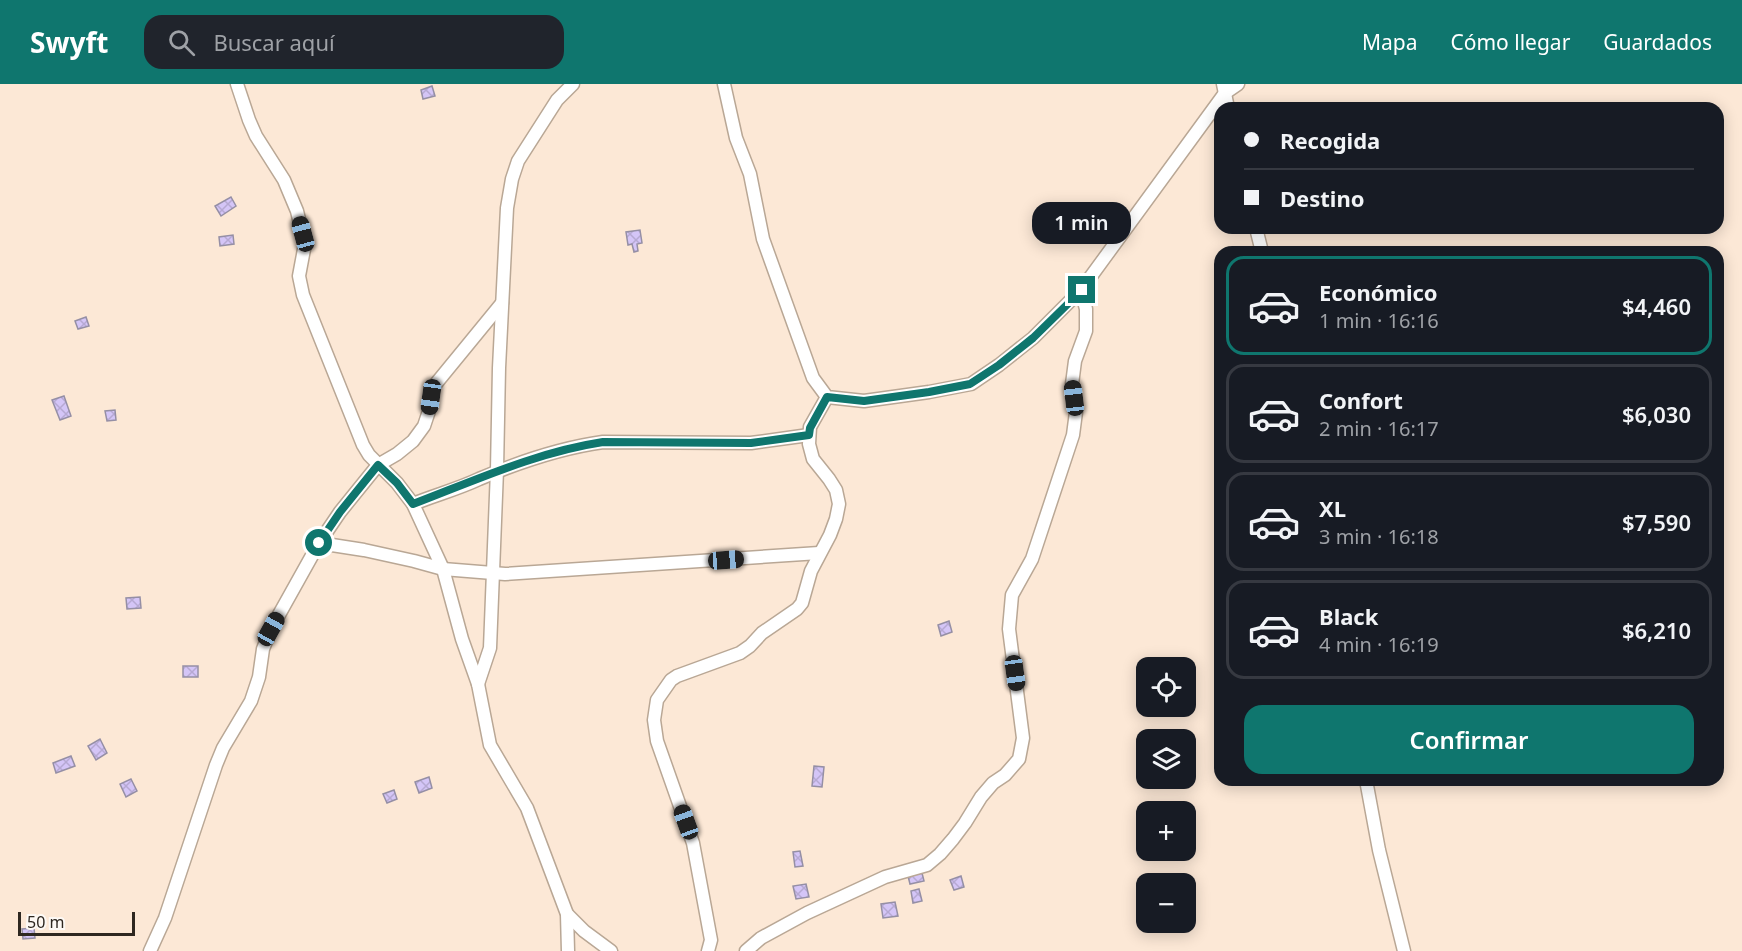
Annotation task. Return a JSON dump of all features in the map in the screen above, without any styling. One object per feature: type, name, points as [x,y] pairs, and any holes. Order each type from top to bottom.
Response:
[{"type":"street","points":[[237,84],[256,136],[289,189],[297,211],[305,244],[299,276],[303,295],[363,445],[369,455],[397,483],[413,504],[443,570],[462,639],[478,684],[490,746],[527,808],[567,914],[568,951]]},
{"type":"street","points":[[478,684],[490,648],[507,208],[518,161],[557,100],[573,84]]},
{"type":"street","points":[[724,84],[736,138],[750,174],[763,239],[813,378],[827,397],[864,401],[970,384],[1033,338],[1082,290],[1214,103]]},
{"type":"street","points":[[1215,102],[1224,89],[1238,84]]},
{"type":"street","points":[[746,951],[761,938],[807,913],[885,877],[927,865],[953,839],[993,783],[1005,775],[1019,759],[1023,738],[1009,629],[1012,595],[1032,559],[1073,435],[1076,412],[1072,384],[1075,361],[1086,331],[1086,309],[1082,290]]},
{"type":"street","points":[[150,951],[157,937],[216,765],[223,748],[251,701],[259,677],[263,649],[271,629],[319,543],[340,512],[378,465],[413,441],[424,426],[434,386],[502,303]]},
{"type":"street","points":[[708,951],[711,940],[693,843],[657,741],[654,720],[657,700],[670,680],[740,653],[802,603],[819,553],[830,536],[839,504],[836,490],[813,459],[809,444],[810,428],[827,397]]},
{"type":"street","points":[[413,504],[478,480],[497,470],[557,452],[603,442],[751,443],[809,435]]},
{"type":"street","points":[[319,543],[374,552],[443,570],[493,574],[819,553]]},
{"type":"street","points":[[1367,786],[1379,850],[1404,951]]},
{"type":"street","points":[[567,914],[584,932],[611,951]]},
{"type":"street","points":[[157,937],[158,951]]},
{"type":"building","points":[[432,86],[435,96],[423,99],[421,90]]},
{"type":"building","points":[[231,197],[236,206],[221,216],[215,206]]},
{"type":"building","points":[[640,230],[642,243],[637,244],[638,251],[634,252],[632,244],[628,245],[626,232]]},
{"type":"building","points":[[233,235],[234,244],[220,246],[219,237]]},
{"type":"building","points":[[86,317],[89,326],[78,329],[75,321]]},
{"type":"building","points":[[64,396],[71,416],[60,420],[52,400]]},
{"type":"building","points":[[115,410],[116,420],[107,421],[105,411]]},
{"type":"building","points":[[140,597],[141,608],[127,609],[126,598]]},
{"type":"building","points":[[949,621],[952,632],[941,636],[938,625]]},
{"type":"building","points":[[183,666],[198,666],[198,677],[183,677]]},
{"type":"building","points":[[100,739],[107,753],[96,760],[88,746]]},
{"type":"building","points":[[71,756],[75,766],[56,773],[53,763]]},
{"type":"building","points":[[814,766],[824,767],[822,787],[812,786]]},
{"type":"building","points":[[429,777],[432,788],[419,793],[415,782]]},
{"type":"building","points":[[131,779],[137,791],[126,797],[120,784]]},
{"type":"building","points":[[394,790],[397,799],[387,803],[383,794]]},
{"type":"building","points":[[800,851],[803,866],[795,867],[793,852]]},
{"type":"building","points":[[922,873],[924,881],[910,884],[908,876]]},
{"type":"building","points":[[961,876],[964,887],[954,890],[950,880]]},
{"type":"building","points":[[806,884],[809,897],[796,899],[793,886]]},
{"type":"building","points":[[919,889],[922,901],[913,903],[911,891]]},
{"type":"building","points":[[895,902],[898,916],[883,918],[881,904]]},
{"type":"building","points":[[34,928],[35,938],[23,939],[22,929]]},
{"type":"route","points":[[319,543],[340,512],[378,465],[397,483],[413,504],[478,480],[497,470],[580,446],[603,442],[751,443],[809,435],[810,428],[827,397],[864,401],[970,384],[1033,338],[1082,290]]}]
